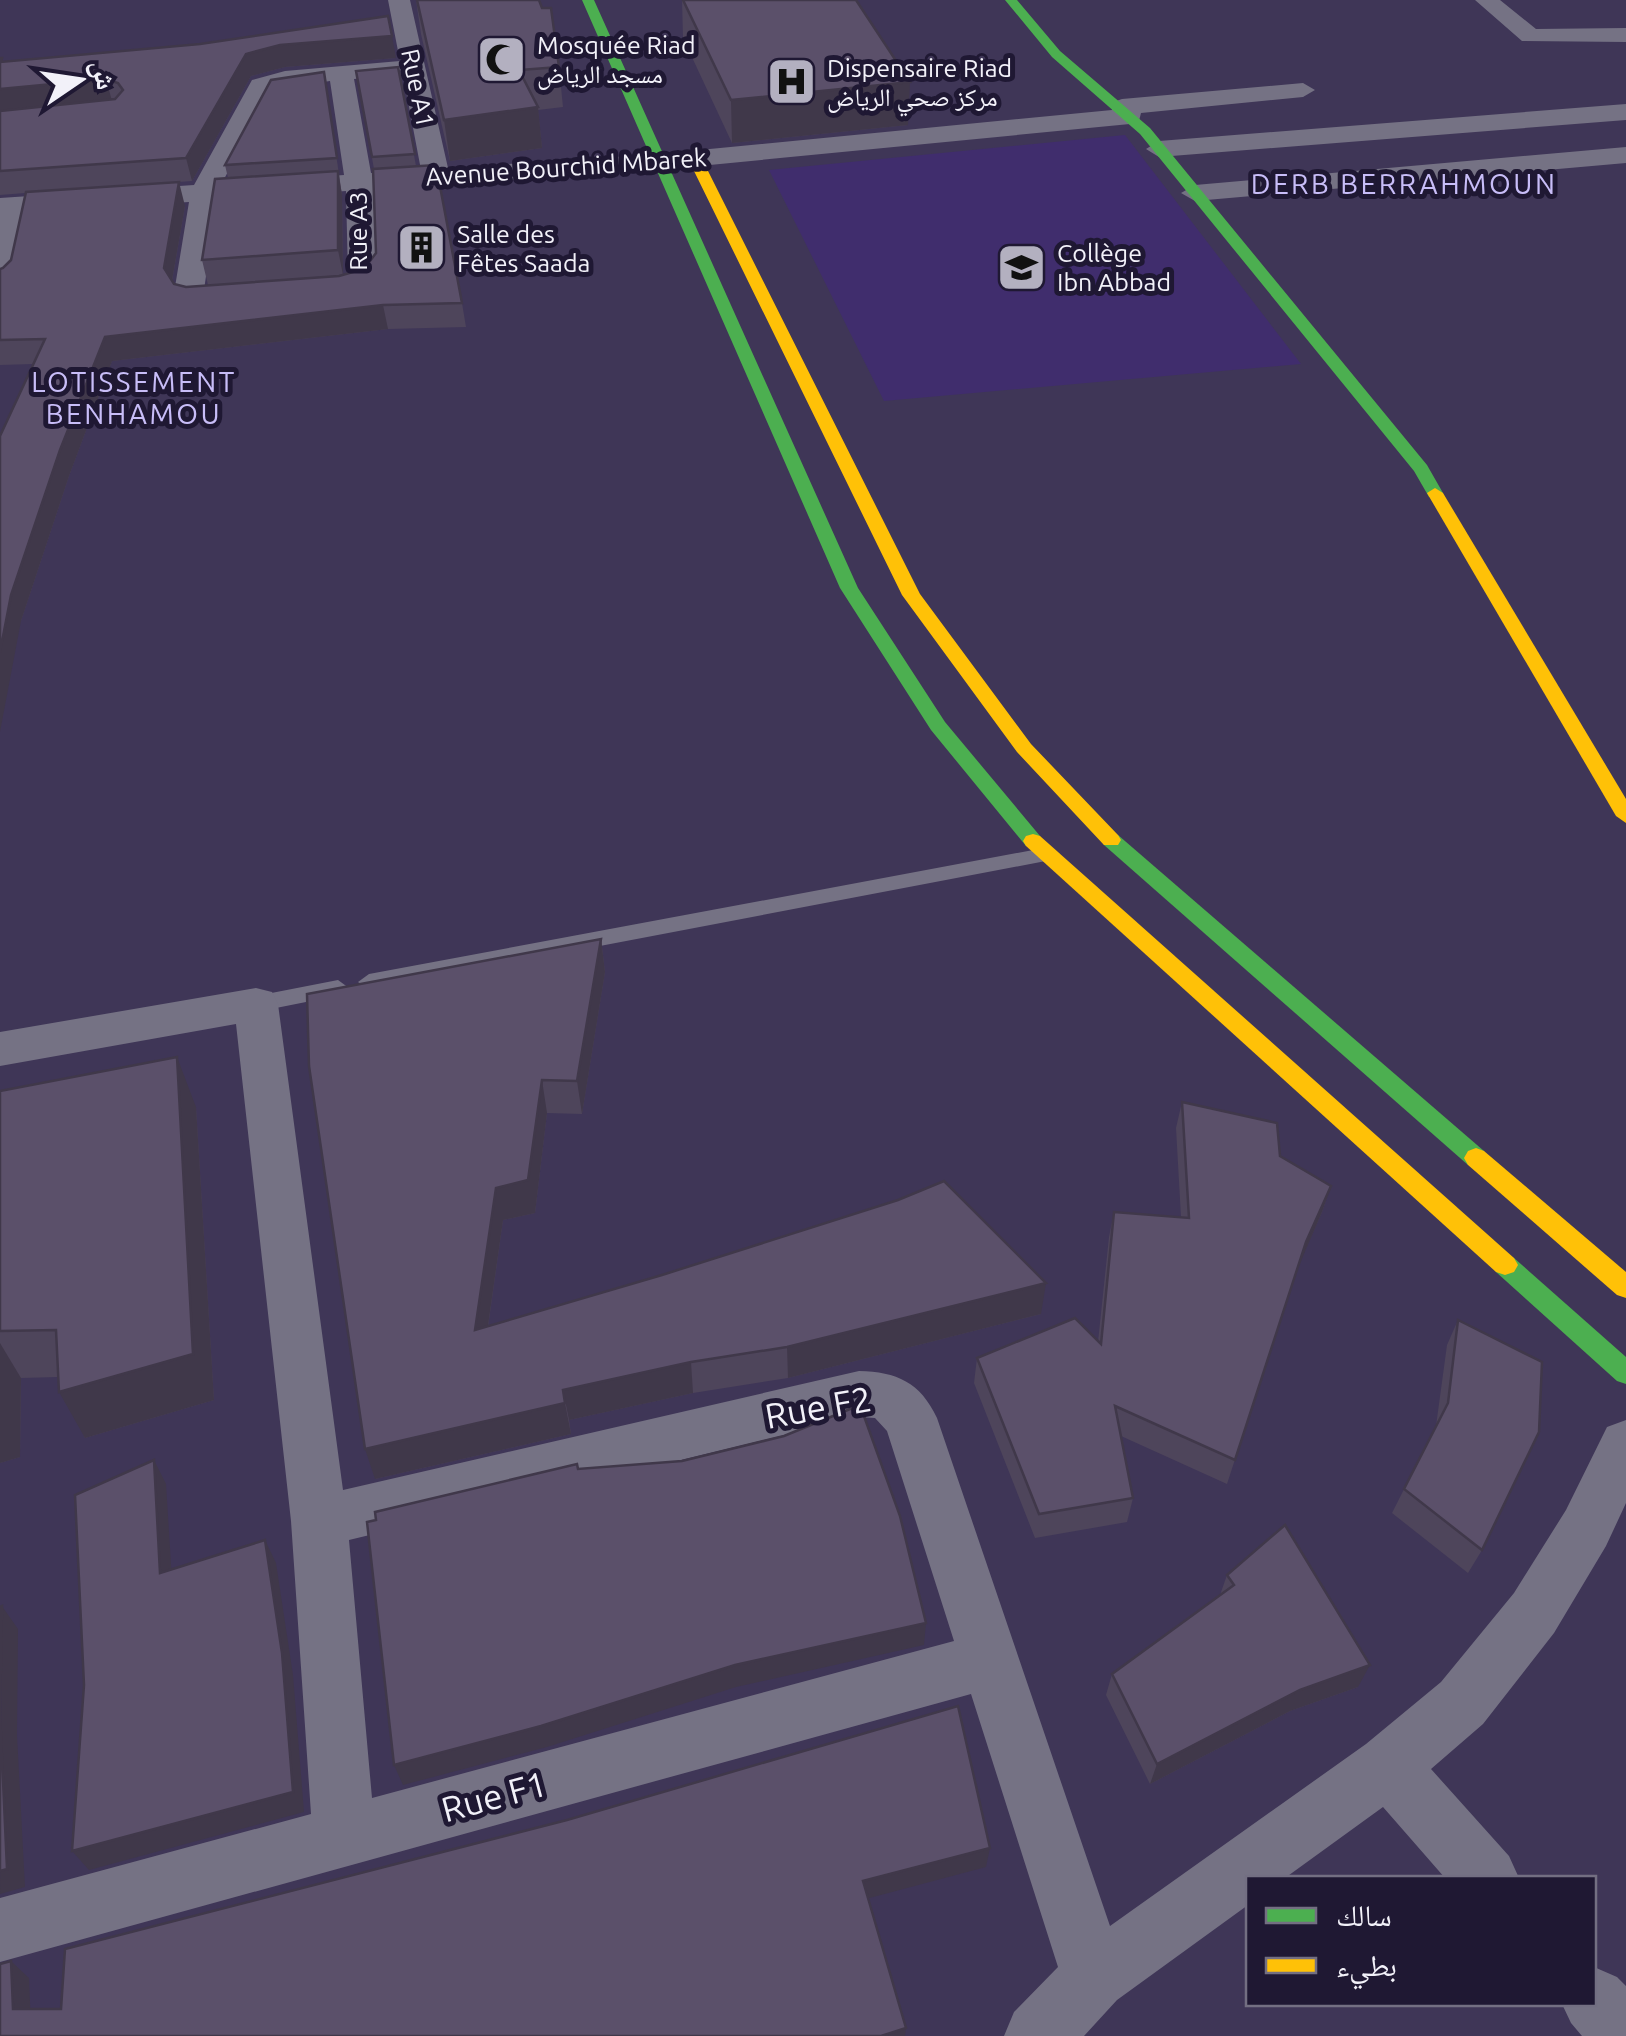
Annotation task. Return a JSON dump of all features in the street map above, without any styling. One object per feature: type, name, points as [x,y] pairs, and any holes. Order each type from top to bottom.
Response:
[{"type":"main road","points":[[588,0],[850,588],[888,654],[938,726],[1044,855],[1626,1373]]},
{"type":"main road","points":[[1011,0],[1038,36],[1118,104],[1422,469],[1626,816]]},
{"type":"main road","points":[[691,150],[911,595],[1024,748],[1091,822],[1153,880],[1626,1287]]},
{"type":"street","name":"Rue A1","points":[[399,0],[436,176]]},
{"type":"street","points":[[1486,0],[1530,36],[1626,35]]},
{"type":"street","points":[[341,73],[413,68]]},
{"type":"street","name":"Rue A3","points":[[341,73],[359,182],[363,277],[357,284],[343,288],[192,299],[189,294],[204,192],[261,85],[270,80],[341,73]]},
{"type":"street","points":[[1065,93],[1118,104],[1303,90]]},
{"type":"street","name":"Avenue Bourchid Mbarek","points":[[9,205],[658,162],[691,150],[1118,104]]},
{"type":"street","points":[[691,150],[914,133],[930,108]]},
{"type":"street","points":[[1158,150],[1626,112]]},
{"type":"street","points":[[1195,194],[1626,154]]},
{"type":"street","points":[[0,283],[9,205]]},
{"type":"street","points":[[0,1049],[256,1004],[319,1520],[344,1838]]},
{"type":"street","name":"Rue F2","points":[[319,1520],[859,1394],[888,1395],[910,1418],[1094,1976]]},
{"type":"street","points":[[1038,2036],[1094,1976],[1388,1766],[1462,1703],[1534,1612],[1586,1528],[1626,1444]]},
{"type":"street","name":"Rue F1","points":[[0,1930],[987,1660]]},
{"type":"street","points":[[1388,1766],[1485,1876]]},
{"type":"street","points":[[1596,2002],[1626,2036]]},
{"type":"lane","points":[[256,1004],[1044,855]]},
{"type":"shaded area","name":"Collège Ibn Abbad","points":[[1125,135],[1301,364],[884,401],[769,170]]},
{"type":"building","name":"Mosquée Riad مسجد الرياض","points":[[417,0],[539,0],[542,8],[551,8],[559,67],[519,70],[538,107],[444,120]]},
{"type":"building","points":[[683,0],[856,0],[910,82],[731,100]]},
{"type":"building","points":[[388,16],[392,36],[280,45],[246,54],[186,158],[0,171],[0,111],[115,99],[123,90],[118,83],[106,79],[0,89],[0,58],[1,62],[200,44]]},
{"type":"building","points":[[398,67],[415,154],[372,157],[356,71]]},
{"type":"building","points":[[324,72],[337,158],[225,165],[271,80]]},
{"type":"building","points":[[436,165],[462,303],[383,305],[105,337],[60,450],[11,595],[0,652],[0,436],[45,339],[0,340],[0,269],[11,260],[26,192],[179,182],[164,268],[174,284],[186,287],[339,276],[364,269],[376,253],[373,169]]},
{"type":"building","points":[[338,171],[338,250],[202,260],[215,179]]},
{"type":"building","points":[[601,939],[577,1081],[542,1080],[528,1180],[496,1188],[475,1330],[662,1275],[898,1200],[944,1181],[1046,1283],[787,1347],[691,1362],[563,1390],[565,1403],[365,1449],[309,1066],[307,994]]},
{"type":"building","points":[[177,1057],[193,1354],[59,1392],[56,1330],[0,1331],[0,1091]]},
{"type":"building","points":[[1182,1102],[1277,1123],[1280,1156],[1331,1186],[1306,1242],[1235,1460],[1115,1406],[1133,1498],[1039,1514],[977,1358],[1075,1318],[1101,1344],[1114,1212],[1189,1218]]},
{"type":"building","points":[[1458,1320],[1542,1362],[1539,1432],[1482,1550],[1404,1489],[1448,1403]]},
{"type":"building","points":[[860,1405],[900,1516],[926,1623],[735,1665],[541,1726],[394,1765],[367,1522],[376,1520],[375,1512],[577,1464],[578,1469],[682,1461],[784,1436]]},
{"type":"building","points":[[154,1460],[160,1573],[265,1540],[282,1653],[293,1792],[72,1851],[84,1685],[75,1495]]},
{"type":"building","points":[[1285,1525],[1370,1665],[1300,1690],[1157,1764],[1112,1674],[1234,1585],[1227,1575]]},
{"type":"building","points":[[2,1606],[0,1714],[0,1607]]},
{"type":"building","points":[[958,1706],[990,1848],[863,1881],[906,2028],[881,2036],[0,2036],[0,1964],[11,1961],[13,2009],[61,2009],[65,1949],[567,1820]]},
{"type":"building","points":[[0,1714],[7,1869],[0,1871]]},
{"type":"traffic: fast","points":[[588,0],[849,588],[938,726],[1033,841]]},
{"type":"traffic: fast","points":[[1011,0],[1056,54],[1145,131],[1421,469],[1435,493]]},
{"type":"traffic: fast","points":[[1111,840],[1476,1158]]},
{"type":"traffic: fast","points":[[1505,1265],[1626,1373]]},
{"type":"traffic: slow","points":[[701,171],[911,595],[1024,748],[1111,840]]},
{"type":"traffic: slow","points":[[1435,493],[1626,816]]},
{"type":"traffic: slow","points":[[1033,841],[1505,1265]]},
{"type":"traffic: slow","points":[[1476,1158],[1626,1287]]},
{"type":"place","name":"Mosquée Riad مسجد الرياض","points":[[502,59]]},
{"type":"place","name":"Dispensaire Riad مركز صحي الرياض","points":[[792,82]]},
{"type":"place","name":"Salle des Fêtes Saada","points":[[422,248]]},
{"type":"place","name":"Collège Ibn Abbad","points":[[1022,267]]},
{"type":"district","name":"DERB BERRAHMOUN","points":[[1404,183]]},
{"type":"district","name":"LOTISSEMENT BENHAMOU","points":[[134,397]]}]
